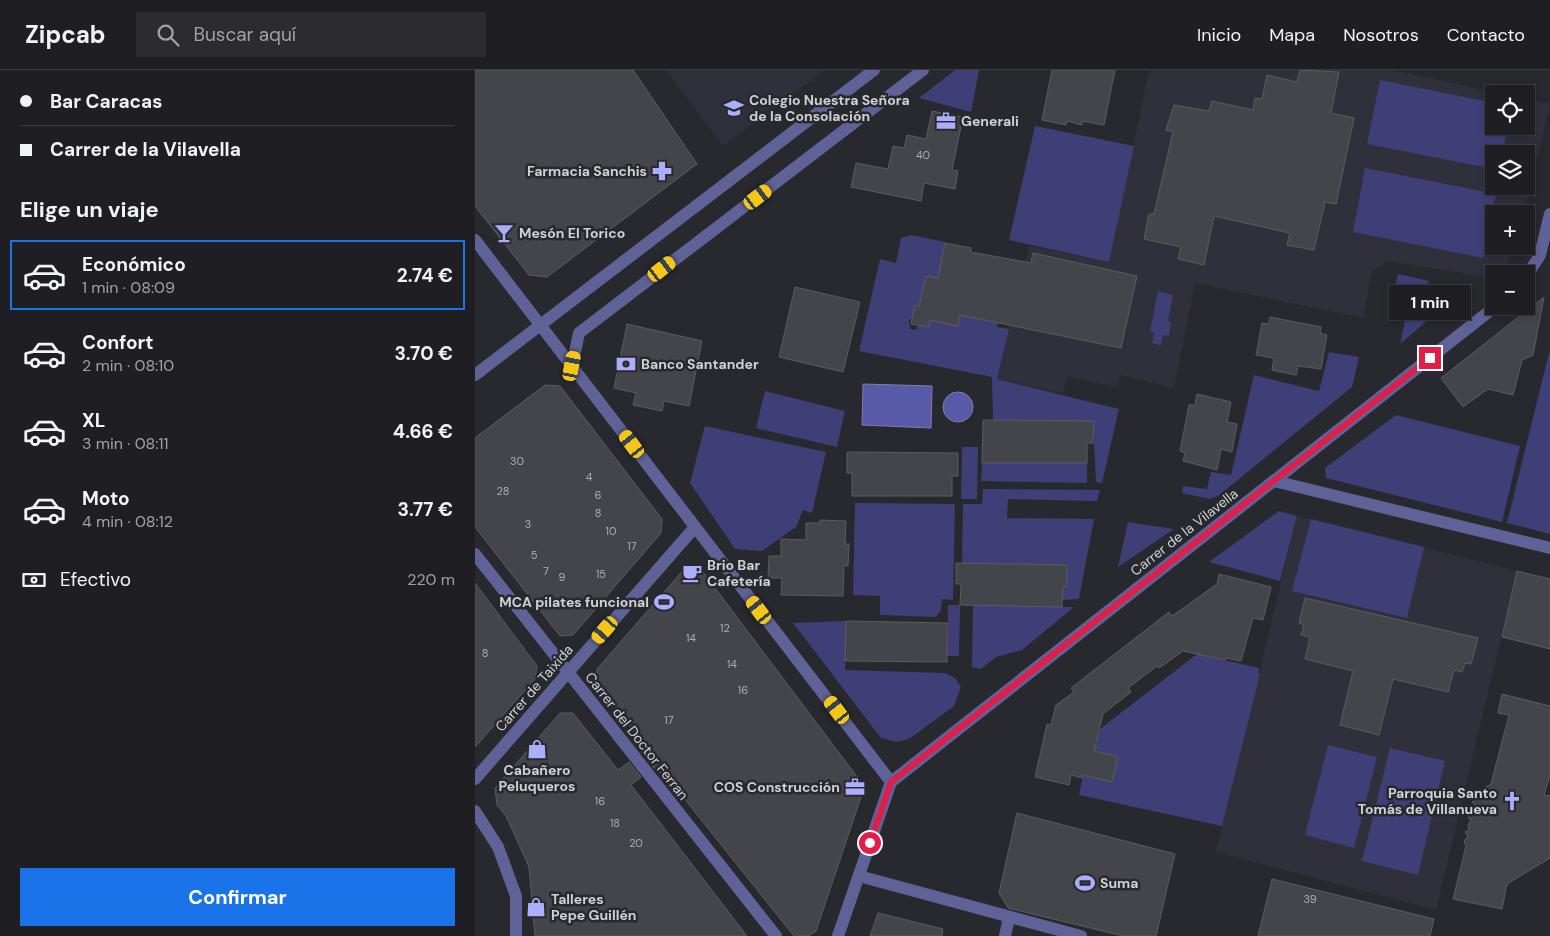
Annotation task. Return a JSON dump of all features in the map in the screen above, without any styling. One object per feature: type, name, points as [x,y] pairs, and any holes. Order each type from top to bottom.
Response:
[{"type":"street","points":[[475,375],[874,70]]},
{"type":"street","points":[[572,366],[579,333],[923,70]]},
{"type":"street","points":[[1534,265],[1540,255],[1550,214]]},
{"type":"street","points":[[475,240],[539,326],[572,366],[891,782],[838,936]]},
{"type":"street","name":"Carrer de la Vilavella","points":[[891,782],[1485,315]]},
{"type":"street","points":[[1274,481],[1550,548]]},
{"type":"street","name":"Carrer de Taixida","points":[[475,779],[695,527]]},
{"type":"street","name":"Carrer del Doctor Ferran","points":[[475,554],[776,936]]},
{"type":"street","points":[[475,811],[498,847],[516,896],[516,936]]},
{"type":"street","points":[[859,876],[990,909],[1009,918],[1081,936]]},
{"type":"street","points":[[1005,936],[1009,918]]},
{"type":"shaded area","name":"Colegio Nuestra Señora de la Consolación","points":[[666,70],[825,70],[723,146]]},
{"type":"shaded area","points":[[955,70],[979,70],[971,112],[919,98]]},
{"type":"shaded area","points":[[1149,70],[1393,70],[1485,90],[1485,135],[1535,135],[1535,101],[1550,104],[1535,167],[1535,145],[1485,145],[1485,195],[1528,195],[1526,205],[1485,205],[1485,255],[1512,255],[1507,263],[1504,265],[1485,265],[1485,275],[1482,276],[1387,261],[1372,271],[1363,318],[1195,283],[1174,388],[1120,375],[1117,387],[1067,377],[1063,393],[997,379],[1029,246],[1109,262]]},
{"type":"shaded area","points":[[1380,80],[1485,101],[1485,135],[1506,135],[1504,145],[1485,145],[1485,167],[1367,144]]},
{"type":"shaded area","points":[[1035,126],[1134,146],[1109,262],[1009,240]]},
{"type":"shaded area","points":[[1365,168],[1485,192],[1485,195],[1496,195],[1494,205],[1485,205],[1485,248],[1483,258],[1353,232]]},
{"type":"shaded area","points":[[911,235],[945,242],[943,251],[953,281],[926,276],[919,306],[915,305],[912,319],[909,319],[910,329],[916,330],[918,325],[928,327],[930,320],[958,326],[963,301],[998,322],[997,327],[1009,329],[997,379],[1119,409],[1102,483],[1096,482],[1093,421],[993,420],[992,377],[859,351],[880,259],[896,263],[901,238]]},
{"type":"shaded area","points":[[1398,274],[1429,281],[1424,302],[1441,309],[1400,344],[1407,312],[1390,309]]},
{"type":"shaded area","points":[[1158,291],[1173,295],[1168,321],[1171,322],[1169,336],[1163,335],[1161,345],[1152,343],[1154,333],[1150,331]]},
{"type":"shaded area","points":[[1550,349],[1550,534],[1507,523]]},
{"type":"shaded area","points":[[1329,352],[1359,357],[1352,387],[1218,496],[1210,499],[1182,493],[1183,486],[1207,489],[1211,472],[1231,475],[1254,375],[1319,391]]},
{"type":"shaded area","points":[[863,384],[932,386],[931,428],[862,425]]},
{"type":"shaded area","points":[[765,391],[845,411],[837,447],[756,428]]},
{"type":"shaded area","points":[[958,392],[969,396],[973,407],[969,418],[958,422],[947,418],[943,407],[947,396]]},
{"type":"shaded area","points":[[1396,415],[1520,446],[1502,522],[1326,478],[1325,468]]},
{"type":"shaded area","points":[[705,426],[826,452],[812,513],[803,510],[796,527],[762,551],[735,549],[690,483]]},
{"type":"shaded area","points":[[962,447],[978,447],[977,499],[961,499]]},
{"type":"shaded area","points":[[982,463],[1087,463],[1087,483],[981,481]]},
{"type":"shaded area","points":[[983,489],[1100,490],[1097,501],[1008,499],[1007,518],[1094,519],[1079,599],[1062,600],[1062,587],[1067,586],[1067,565],[962,563],[963,504],[982,504]]},
{"type":"shaded area","points":[[855,503],[955,504],[953,600],[942,599],[941,610],[936,617],[880,615],[880,596],[853,595]]},
{"type":"shaded area","points":[[1279,511],[1297,516],[1280,581],[1209,562]]},
{"type":"shaded area","points":[[1297,516],[1517,571],[1436,910],[1216,852]]},
{"type":"shaded area","points":[[1311,519],[1424,547],[1407,618],[1292,591]]},
{"type":"shaded area","points":[[1128,522],[1174,529],[1118,567]]},
{"type":"shaded area","points":[[948,605],[960,605],[959,656],[947,656]]},
{"type":"shaded area","points":[[973,605],[1074,607],[1022,650],[996,657],[981,669],[972,667]]},
{"type":"shaded area","points":[[846,621],[845,670],[945,673],[955,678],[961,687],[954,706],[909,739],[897,742],[881,738],[793,623]]},
{"type":"shaded area","points":[[1197,654],[1259,668],[1258,673],[1260,674],[1222,826],[1079,795],[1083,775],[1112,782],[1118,757],[1094,751],[1100,729]]},
{"type":"shaded area","points":[[1328,745],[1377,757],[1354,848],[1305,835]]},
{"type":"shaded area","points":[[1390,748],[1445,761],[1418,875],[1362,861]]},
{"type":"building","points":[[475,70],[633,70],[697,164],[547,277],[529,275],[475,206]]},
{"type":"building","points":[[1052,70],[1115,70],[1104,125],[1082,121],[1082,125],[1067,121],[1066,125],[1042,120]]},
{"type":"building","points":[[1300,70],[1339,72],[1331,113],[1354,118],[1336,204],[1325,202],[1314,250],[1287,245],[1290,233],[1214,216],[1204,265],[1178,259],[1181,247],[1144,239],[1149,214],[1154,214],[1173,132],[1166,130],[1174,105],[1209,111],[1212,101],[1253,110],[1255,98],[1262,99],[1267,75],[1297,82]]},
{"type":"building","points":[[932,111],[963,117],[952,170],[958,171],[955,189],[924,183],[921,201],[851,187],[856,163],[888,169],[893,146],[904,148],[907,135],[926,139]]},
{"type":"building","points":[[945,243],[971,248],[971,252],[1031,263],[1033,253],[1137,276],[1121,348],[960,315],[958,326],[930,320],[929,327],[911,324],[915,305],[919,306],[926,276],[938,278]]},
{"type":"building","points":[[795,287],[860,302],[843,372],[779,357]]},
{"type":"building","points":[[1544,297],[1533,355],[1522,360],[1513,395],[1488,389],[1463,407],[1441,378],[1521,315],[1535,315],[1535,304]]},
{"type":"building","points":[[1270,317],[1321,327],[1320,333],[1327,335],[1321,369],[1298,366],[1296,375],[1272,370],[1274,358],[1256,355],[1262,323],[1269,324]]},
{"type":"building","points":[[627,324],[702,341],[689,406],[664,401],[662,411],[633,405],[636,393],[614,388]]},
{"type":"building","points":[[545,385],[560,386],[662,519],[661,533],[573,635],[560,636],[475,527],[475,438]]},
{"type":"building","points":[[1197,394],[1231,402],[1227,422],[1237,424],[1232,452],[1221,449],[1217,470],[1183,461],[1185,453],[1180,451],[1189,405],[1195,405]]},
{"type":"building","points":[[983,420],[1094,421],[1093,443],[1087,443],[1087,463],[982,463]]},
{"type":"building","points":[[847,452],[958,453],[958,476],[952,476],[952,496],[852,496],[852,473],[847,473]]},
{"type":"building","points":[[820,520],[846,521],[845,544],[849,544],[848,566],[844,565],[843,596],[781,595],[782,578],[768,578],[769,556],[781,556],[781,539],[806,540],[806,523],[820,523]]},
{"type":"building","points":[[956,563],[1067,565],[1067,587],[1063,587],[1062,607],[960,605],[961,584],[956,584]]},
{"type":"building","points":[[685,568],[700,568],[861,782],[862,794],[816,931],[809,936],[794,936],[663,772],[661,773],[653,767],[641,752],[645,749],[637,736],[597,685],[597,669]]},
{"type":"building","points":[[1517,571],[1550,579],[1550,649],[1502,637]]},
{"type":"building","points":[[1219,574],[1271,587],[1263,620],[1253,618],[1241,661],[1226,658],[1225,660],[1183,651],[1159,668],[1157,666],[1128,688],[1131,692],[1103,714],[1094,751],[1118,757],[1112,782],[1083,775],[1082,778],[1071,775],[1069,785],[1035,777],[1047,724],[1051,725],[1056,705],[1074,692],[1071,688],[1169,612],[1172,616],[1217,584]]},
{"type":"building","points":[[475,583],[537,666],[535,679],[475,747]]},
{"type":"building","points":[[1305,598],[1478,638],[1471,664],[1465,663],[1462,672],[1454,670],[1448,692],[1393,679],[1379,735],[1340,725],[1353,671],[1305,659],[1310,637],[1301,635],[1304,625],[1299,623]]},
{"type":"building","points":[[846,621],[947,623],[947,662],[845,661]]},
{"type":"building","name":"Parroquia Santo Tomás de Villanueva","points":[[1502,694],[1550,706],[1550,775],[1544,795],[1550,796],[1550,858],[1507,884],[1502,909],[1453,899],[1466,846],[1464,841],[1468,837],[1465,832],[1469,830],[1468,824],[1471,821],[1468,817],[1473,814],[1470,809],[1475,805],[1472,802],[1476,800],[1474,794],[1491,784],[1509,715],[1498,713]]},
{"type":"building","points":[[560,713],[573,713],[618,770],[629,762],[641,777],[631,785],[747,936],[535,936],[529,867],[506,816],[497,805],[495,788]]},
{"type":"building","name":"Suma","points":[[1017,813],[1175,854],[1156,936],[1123,936],[1008,908],[999,893]]},
{"type":"building","points":[[1272,879],[1434,919],[1430,936],[1258,936]]},
{"type":"building","points":[[878,913],[943,929],[942,936],[870,936]]},
{"type":"place","name":"Colegio Nuestra Señora de la Consolación","points":[[734,108]]},
{"type":"place","name":"Generali","points":[[946,121]]},
{"type":"place","name":"Farmacia Sanchis","points":[[662,171]]},
{"type":"place","name":"Mesón El Torico","points":[[504,233]]},
{"type":"place","name":"Banco Santander","points":[[626,364]]},
{"type":"place","name":"Brio Bar Cafetería","points":[[692,573]]},
{"type":"place","name":"MCA pilates funcional","points":[[664,602]]},
{"type":"place","name":"Cabañero Peluqueros","points":[[537,749]]},
{"type":"place","name":"COS Construcción","points":[[855,787]]},
{"type":"place","name":"Parroquia Santo Tomás de Villanueva","points":[[1512,801]]},
{"type":"place","name":"Suma","points":[[1085,883]]},
{"type":"place","name":"Talleres Pepe Guillén","points":[[536,907]]},
{"type":"route","points":[[870,843],[891,782],[1430,358]]}]
